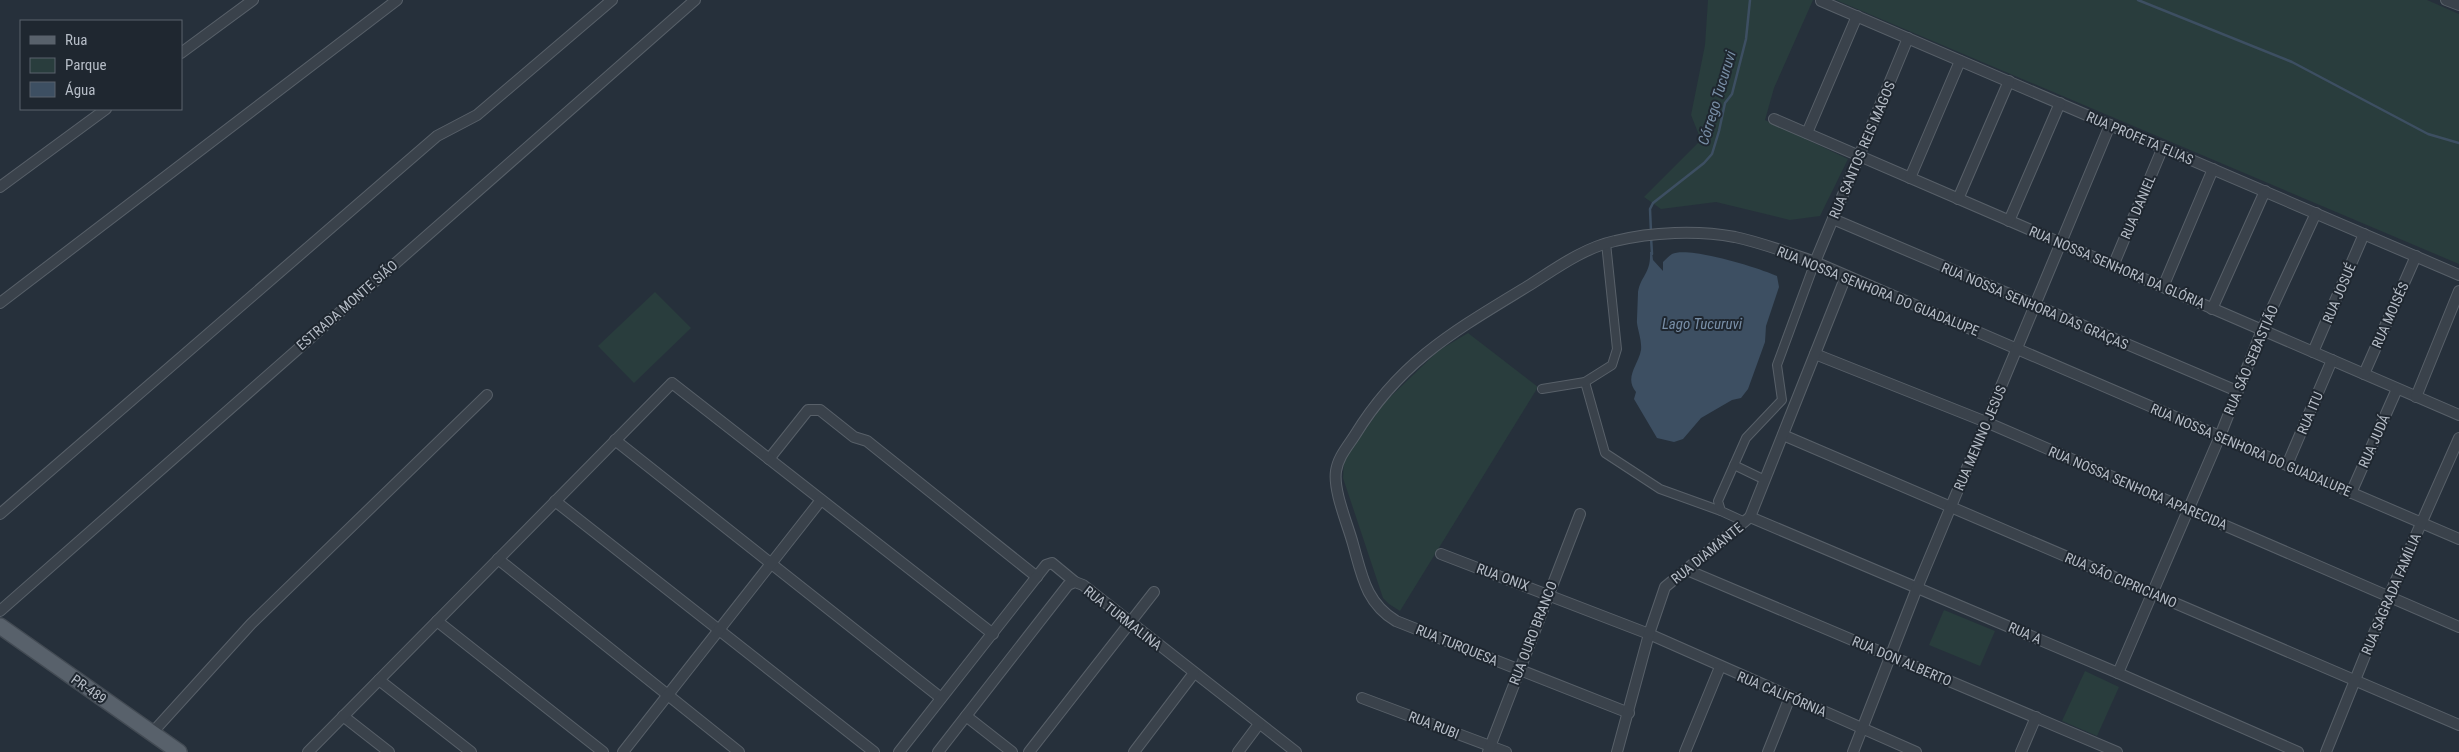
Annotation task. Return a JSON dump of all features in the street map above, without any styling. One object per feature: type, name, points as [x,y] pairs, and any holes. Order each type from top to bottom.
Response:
[{"type":"main road","name":"PR-489","points":[[0,626],[179,752]]},
{"type":"street","points":[[182,52],[253,0]]},
{"type":"street","points":[[0,303],[397,0]]},
{"type":"street","points":[[0,514],[437,136],[477,115],[612,0]]},
{"type":"street","name":"ESTRADA MONTE SIÃO","points":[[0,611],[695,0]]},
{"type":"street","points":[[2446,0],[2459,6]]},
{"type":"street","name":"RUA PROFETA ELIAS","points":[[1821,1],[2459,275]]},
{"type":"street","points":[[1807,133],[1857,16]]},
{"type":"street","name":"RUA SANTOS REIS MAGOS","points":[[1815,262],[1908,38]]},
{"type":"street","points":[[1910,178],[1960,61]]},
{"type":"street","points":[[1958,199],[2009,81]]},
{"type":"street","points":[[2009,221],[2060,103]]},
{"type":"street","points":[[0,187],[105,110]]},
{"type":"street","name":"RUA NOSSA SENHORA DA GLÓRIA","points":[[1774,120],[2459,415]]},
{"type":"street","name":"RUA MENINO JESUS","points":[[1853,752],[1917,588],[2110,125]]},
{"type":"street","name":"RUA DANIEL","points":[[2113,266],[2163,148]]},
{"type":"street","points":[[2163,287],[2213,169]]},
{"type":"street","points":[[2212,308],[2264,191]]},
{"type":"street","name":"RUA SÃO SEBASTIÃO","points":[[2118,673],[2220,436],[2262,330],[2316,213]]},
{"type":"street","name":"RUA NOSSA SENHORA DAS GRAÇAS","points":[[1833,219],[2237,391]]},
{"type":"street","name":"RUA NOSSA SENHORA DO GUADALUPE","points":[[1396,621],[1375,604],[1364,580],[1335,480],[1340,457],[1378,401],[1406,371],[1438,342],[1566,262],[1606,243],[1652,236],[1699,234],[1734,237],[1815,262],[2459,539]]},
{"type":"street","name":"RUA JOSUÉ","points":[[2313,352],[2364,234]]},
{"type":"street","points":[[1542,389],[1585,382],[1612,365],[1618,350],[1606,243]]},
{"type":"street","name":"RUA MOISÉS","points":[[2364,374],[2416,256]]},
{"type":"street","points":[[1721,511],[1718,502],[1746,438],[1782,400],[1777,365],[1815,262]]},
{"type":"street","name":"RUA DIAMANTE","points":[[1617,752],[1629,714],[1649,634],[1665,587],[1747,520],[1765,480],[1846,276]]},
{"type":"street","points":[[2416,397],[2459,291]]},
{"type":"street","name":"RUA NOSSA SENHORA APARECIDA","points":[[1815,354],[1986,422],[2459,627]]},
{"type":"street","name":"RUA ITU","points":[[2287,465],[2332,360]]},
{"type":"street","points":[[1585,382],[1606,453],[1660,489],[1747,520]]},
{"type":"street","points":[[308,752],[672,383],[993,634]]},
{"type":"street","name":"RUA JUDÁ","points":[[2351,493],[2397,388]]},
{"type":"street","points":[[152,733],[251,624],[487,395]]},
{"type":"street","points":[[769,459],[808,410],[820,410],[854,437],[867,441],[1037,577]]},
{"type":"street","name":"RUA SÃO CIPRICIANO","points":[[1783,435],[2459,725]]},
{"type":"street","name":"RUA SAGRADA FAMÍLIA","points":[[2326,752],[2390,596],[2459,438]]},
{"type":"street","points":[[615,440],[941,698]]},
{"type":"street","points":[[1734,465],[1765,480]]},
{"type":"street","points":[[623,752],[821,500]]},
{"type":"street","points":[[555,501],[874,752]]},
{"type":"street","name":"RUA OURO BRANCO","points":[[1489,749],[1580,514]]},
{"type":"street","name":"RUA A","points":[[1747,520],[1917,588],[2298,752]]},
{"type":"street","name":"RUA ONIX","points":[[1441,554],[1649,634]]},
{"type":"street","points":[[498,559],[739,752]]},
{"type":"street","points":[[899,752],[1046,565],[1052,563],[1075,582]]},
{"type":"street","name":"RUA DON ALBERTO","points":[[1687,570],[2117,752]]},
{"type":"street","name":"RUA TURMALINA","points":[[938,752],[1068,585],[1075,582],[1083,585],[1194,674],[1296,752]]},
{"type":"street","points":[[1028,752],[1154,592]]},
{"type":"street","points":[[437,621],[603,752]]},
{"type":"street","name":"RUA TURQUESA","points":[[1396,621],[1629,714]]},
{"type":"street","name":"RUA CALIFÓRNIA","points":[[1649,634],[1916,752]]},
{"type":"street","points":[[1685,752],[1720,667]]},
{"type":"street","points":[[1134,752],[1194,674]]},
{"type":"street","points":[[379,680],[471,752]]},
{"type":"street","points":[[1768,752],[1790,697]]},
{"type":"street","name":"RUA RUBI","points":[[1362,698],[1489,749],[1506,752]]},
{"type":"street","points":[[343,716],[389,752]]},
{"type":"street","points":[[966,716],[1012,752]]},
{"type":"street","points":[[2021,752],[2036,717]]},
{"type":"street","points":[[1238,752],[1259,724]]},
{"type":"green space","points":[[1708,0],[1813,0],[1774,88],[1765,120],[1848,159],[1820,216],[1790,220],[1716,202],[1661,209],[1644,197],[1701,140],[1691,115],[1705,45]]},
{"type":"green space","points":[[1836,0],[2427,0],[2459,14],[2459,264]]},
{"type":"green space","points":[[655,292],[691,328],[634,383],[598,346]]},
{"type":"green space","points":[[1468,333],[1538,387],[1400,611],[1383,598],[1343,478],[1344,460],[1385,402],[1438,351]]},
{"type":"green space","points":[[1944,610],[1995,631],[1980,666],[1929,645]]},
{"type":"green space","points":[[2085,671],[2119,687],[2097,736],[2062,721]]},
{"type":"water","name":"Lago Tucuruvi","points":[[1650,252],[1652,252],[1653,260],[1663,271],[1663,262],[1672,254],[1681,252],[1708,255],[1740,263],[1777,276],[1779,287],[1766,326],[1765,342],[1748,389],[1741,398],[1732,400],[1701,418],[1683,439],[1674,442],[1657,438],[1634,399],[1636,392],[1631,381],[1641,350],[1637,323],[1638,292],[1649,265]]},
{"type":"waterway","name":"Córrego Tucuruvi","points":[[1651,232],[1650,209],[1653,203],[1704,163],[1712,154],[1725,103],[1732,94],[1746,39],[1750,0]]},
{"type":"waterway","points":[[2138,0],[2292,62],[2428,134],[2459,143]]},
{"type":"waterway","name":"Córrego Tucuruvi","points":[[1651,237],[1652,254]]}]
